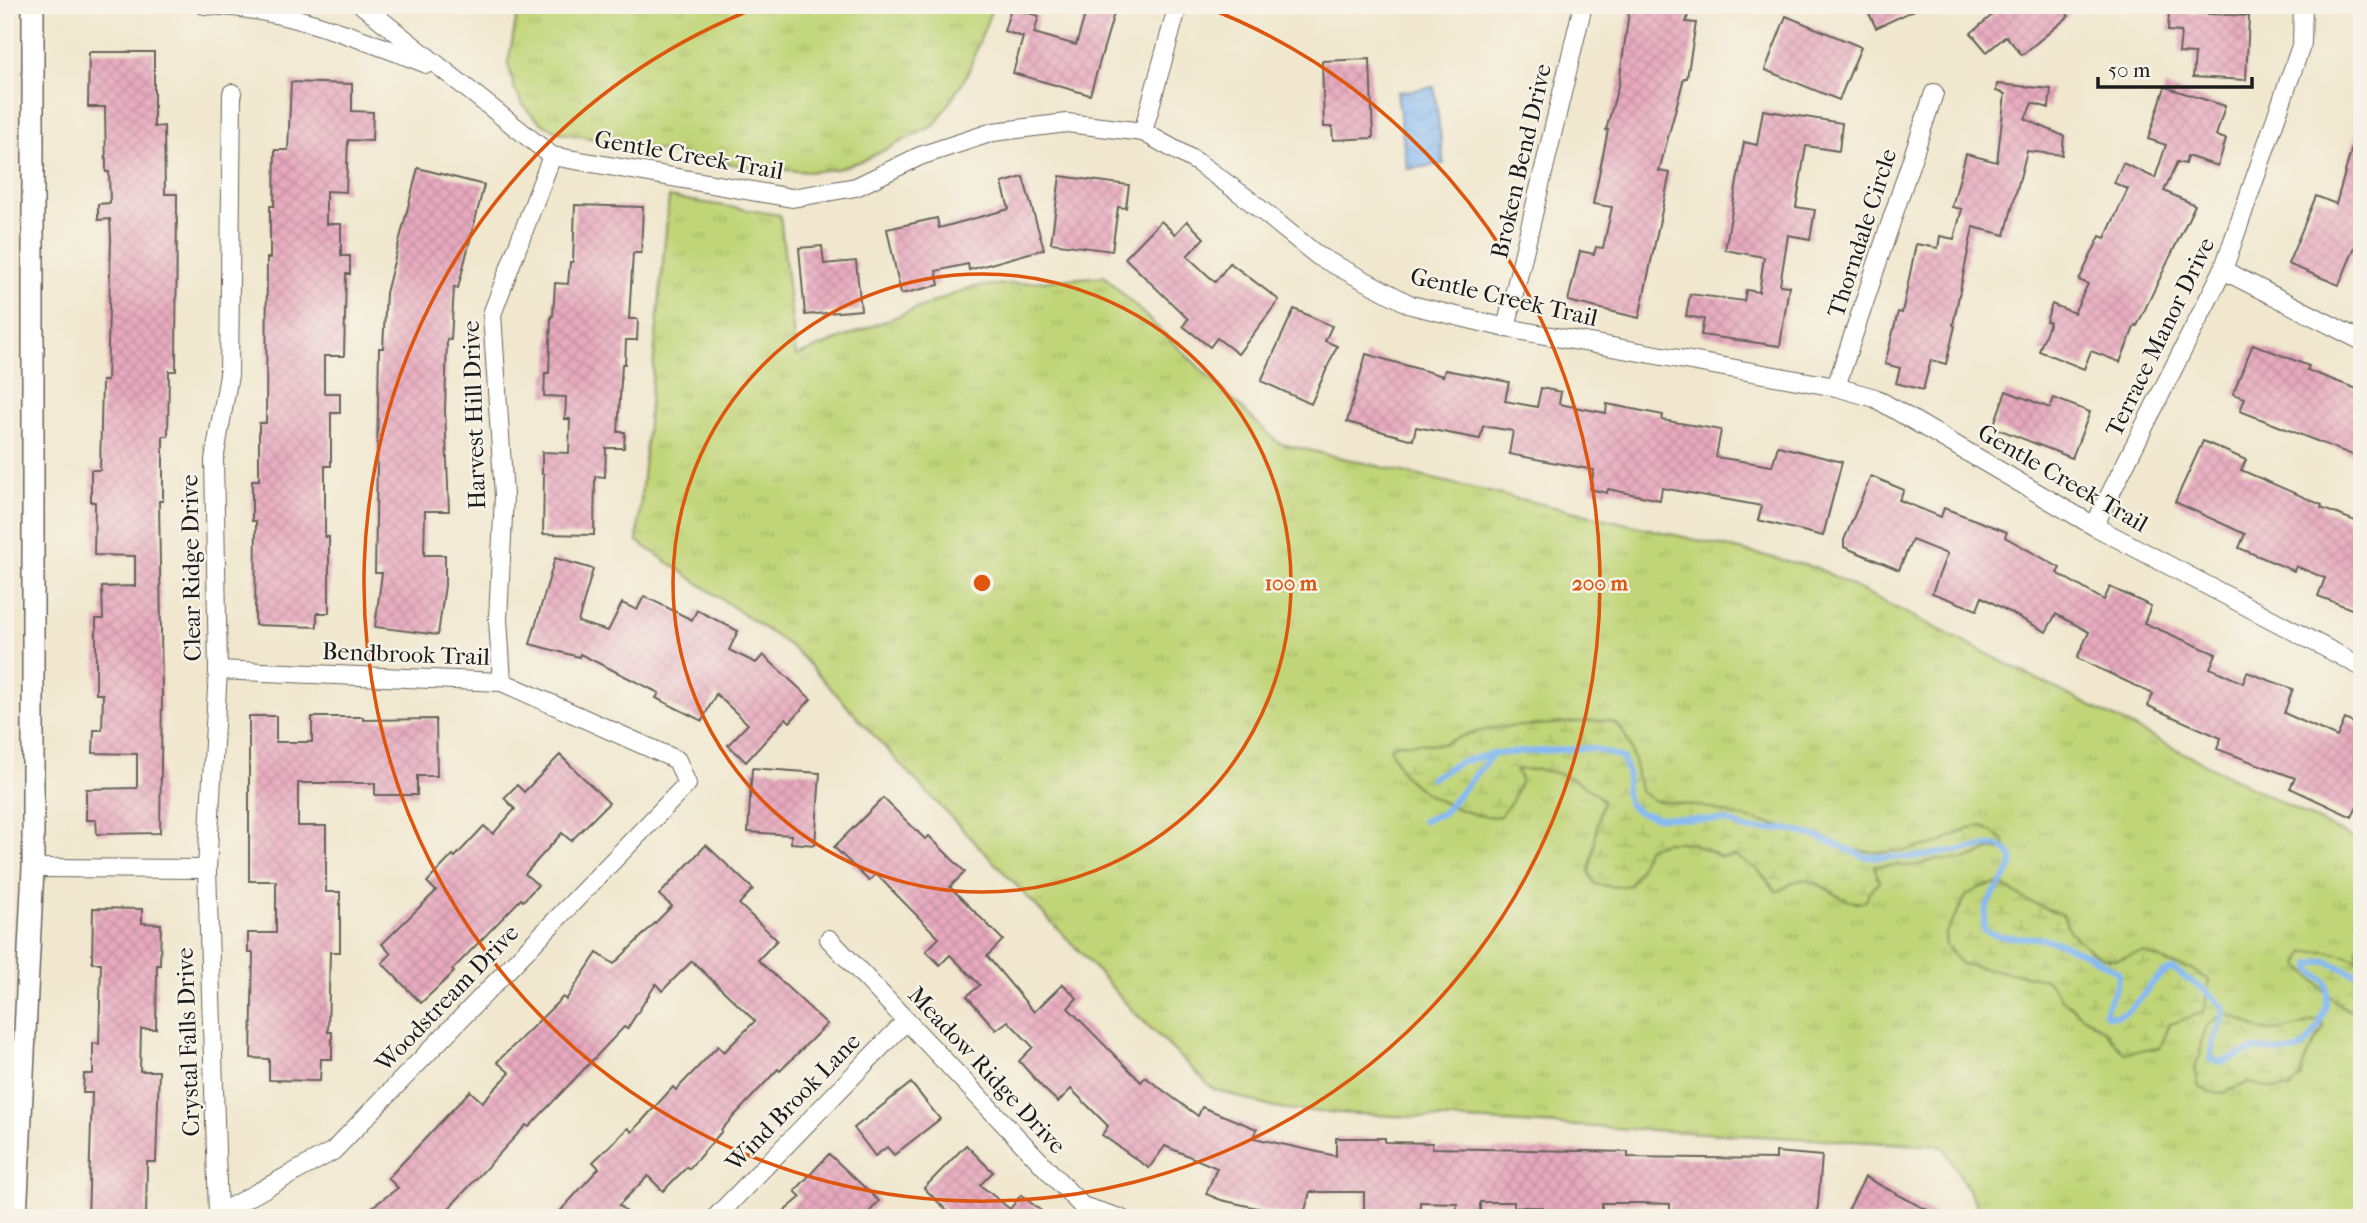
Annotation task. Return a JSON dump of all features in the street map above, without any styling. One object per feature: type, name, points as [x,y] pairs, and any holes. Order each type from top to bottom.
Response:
[{"type":"street","points":[[16,1218],[33,868],[33,5]]},
{"type":"street","name":"Gentle Creek Trail","points":[[204,5],[261,11],[344,32],[447,71]]},
{"type":"street","points":[[344,32],[360,5]]},
{"type":"street","name":"Gentle Creek Trail","points":[[360,5],[552,156],[792,198],[856,187],[920,156],[993,132],[1067,123],[1143,132],[1197,162],[1318,256],[1411,305],[1506,328],[1836,387],[1875,398],[2094,526],[2362,667]]},
{"type":"street","points":[[1143,132],[1178,5]]},
{"type":"street","name":"Broken Bend Drive","points":[[1506,328],[1583,5]]},
{"type":"street","name":"Terrace Manor Drive","points":[[2094,526],[2223,270],[2302,43],[2303,5]]},
{"type":"street","name":"Clear Ridge Drive","points":[[207,869],[218,670],[214,460],[229,376],[232,93]]},
{"type":"street","name":"Thorndale Circle","points":[[1836,387],[1934,93]]},
{"type":"street","name":"Harvest Hill Drive","points":[[502,682],[498,619],[504,496],[492,314],[552,156]]},
{"type":"street","points":[[2223,270],[2362,341]]},
{"type":"street","name":"Bendbrook Trail","points":[[218,670],[502,682],[677,760],[687,784]]},
{"type":"street","name":"Woodstream Drive","points":[[218,1214],[333,1151],[687,784]]},
{"type":"street","points":[[33,868],[207,869]]},
{"type":"street","name":"Crystal Falls Drive","points":[[207,869],[218,1214]]},
{"type":"street","name":"Meadow Ridge Drive","points":[[828,939],[1082,1206],[1120,1218]]},
{"type":"street","name":"Wind Brook Lane","points":[[716,1218],[906,1021]]},
{"type":"green space","points":[[519,5],[993,5],[967,75],[935,125],[864,160],[837,169],[809,172],[749,167],[562,133],[544,125],[521,101],[515,90],[508,63]]},
{"type":"green space","points":[[669,197],[780,215],[796,356],[972,287],[1104,276],[1278,443],[1817,568],[2362,843],[2362,1218],[1984,1218],[1943,1146],[1321,1112],[1274,1108],[1213,1089],[1132,1010],[804,659],[790,646],[637,541]]},
{"type":"green space","points":[[1609,721],[1623,732],[1632,751],[1640,791],[1653,800],[1705,807],[1820,835],[1853,850],[1872,852],[1904,851],[1942,842],[1969,828],[1983,826],[2003,839],[2008,854],[1993,849],[1965,860],[1934,860],[1906,866],[1874,865],[1879,882],[1869,892],[1866,901],[1857,902],[1849,901],[1811,881],[1795,882],[1776,891],[1759,871],[1736,856],[1721,857],[1693,844],[1680,842],[1666,842],[1647,848],[1630,885],[1617,887],[1595,884],[1589,872],[1603,801],[1585,786],[1552,772],[1516,770],[1521,780],[1512,801],[1500,816],[1476,814],[1450,806],[1414,785],[1401,771],[1390,748],[1398,743],[1442,744],[1495,728]]},
{"type":"green space","points":[[1999,883],[2028,901],[2063,915],[2070,932],[2091,951],[2104,958],[2117,959],[2143,952],[2192,969],[2209,981],[2202,1013],[2170,1024],[2160,1048],[2124,1053],[2105,1031],[2061,998],[2046,979],[1961,964],[1946,946],[1945,934],[1967,895],[1981,887]]},
{"type":"green space","points":[[2359,946],[2362,948],[2362,1016],[2336,1002],[2299,964],[2305,952],[2333,953],[2359,960]]},
{"type":"green space","points":[[2223,1014],[2236,1017],[2262,1030],[2286,1029],[2317,1020],[2321,1021],[2324,1027],[2304,1063],[2301,1077],[2290,1089],[2248,1083],[2223,1093],[2210,1092],[2199,1087],[2195,1068],[2207,1026]]},
{"type":"water","points":[[1434,87],[1444,164],[1407,169],[1397,92]]},
{"type":"building","points":[[1088,5],[1114,13],[1090,95],[1013,73],[1023,37],[1004,31],[1011,8],[1039,16],[1034,33],[1076,45]]},
{"type":"building","points":[[1630,5],[1691,5],[1686,22],[1696,23],[1687,78],[1684,78],[1659,171],[1670,173],[1639,318],[1568,301],[1580,251],[1594,254],[1596,247],[1603,248],[1612,207],[1593,204],[1606,130],[1619,83]]},
{"type":"building","points":[[1865,5],[1925,5],[1876,28]]},
{"type":"building","points":[[2004,5],[2060,5],[2069,16],[2022,55],[2006,36],[1987,52],[1971,33]]},
{"type":"building","points":[[2169,12],[2249,16],[2246,80],[2193,77],[2195,54],[2179,53],[2181,32],[2168,31]]},
{"type":"building","points":[[1786,16],[1861,47],[1839,100],[1765,70]]},
{"type":"building","points":[[89,52],[154,52],[154,127],[164,126],[165,194],[177,194],[176,371],[169,371],[168,436],[163,436],[163,501],[159,501],[162,694],[160,833],[97,834],[96,820],[86,820],[86,789],[137,788],[137,754],[93,753],[94,730],[102,730],[103,694],[96,694],[96,619],[103,619],[102,587],[135,586],[135,556],[94,555],[95,502],[91,502],[91,470],[100,470],[102,381],[107,381],[111,239],[110,219],[98,220],[98,204],[110,203],[109,172],[106,172],[105,107],[88,107]]},
{"type":"building","points":[[1370,59],[1373,138],[1333,140],[1332,127],[1324,127],[1322,61]]},
{"type":"building","points":[[291,82],[352,84],[352,111],[373,112],[372,141],[348,140],[346,192],[326,191],[326,224],[341,224],[341,256],[350,256],[350,274],[346,274],[344,356],[324,356],[324,393],[340,393],[340,413],[331,413],[331,466],[325,466],[329,613],[317,613],[317,627],[255,625],[256,521],[252,521],[252,480],[259,480],[259,423],[266,423],[270,206],[274,206],[275,150],[288,150]]},
{"type":"building","points":[[1997,84],[2051,89],[2049,108],[2032,103],[2025,119],[2064,136],[2062,155],[2027,151],[2005,235],[1973,227],[1946,364],[1931,360],[1923,390],[1896,383],[1900,368],[1885,364],[1898,312],[1902,313],[1916,244],[1938,248],[1940,236],[1954,239],[1962,209],[1952,207],[1966,154],[1997,162],[2005,94],[1996,91]]},
{"type":"building","points":[[2165,87],[2225,106],[2216,136],[2226,139],[2218,166],[2187,156],[2185,164],[2177,162],[2164,191],[2195,205],[2137,326],[2135,325],[2120,362],[2091,351],[2084,369],[2039,351],[2050,322],[2046,321],[2052,304],[2074,313],[2088,284],[2079,280],[2100,236],[2105,238],[2128,189],[2114,183],[2123,163],[2155,178],[2166,145],[2148,139]]},
{"type":"building","points":[[1763,110],[1842,123],[1839,151],[1806,146],[1796,207],[1815,210],[1810,239],[1788,235],[1780,285],[1789,286],[1780,346],[1701,335],[1704,319],[1686,316],[1690,294],[1744,301],[1746,290],[1759,292],[1764,257],[1725,250],[1744,142],[1757,145]]},
{"type":"building","points":[[2357,130],[2362,131],[2362,230],[2339,285],[2288,264],[2316,196],[2336,204]]},
{"type":"building","points":[[418,168],[484,185],[458,288],[454,287],[451,340],[447,339],[445,410],[449,511],[425,511],[424,555],[445,555],[445,585],[438,635],[375,627],[382,573],[375,573],[379,348],[383,348],[386,293]]},
{"type":"building","points":[[1060,176],[1129,185],[1126,208],[1118,207],[1112,251],[1051,243]]},
{"type":"building","points":[[1023,177],[1044,249],[969,270],[968,264],[936,271],[939,285],[901,294],[887,229],[937,218],[939,228],[1009,209],[1002,183]]},
{"type":"building","points":[[575,205],[643,207],[641,253],[633,253],[629,319],[638,319],[637,340],[626,340],[625,364],[622,364],[618,432],[625,432],[624,448],[606,448],[605,477],[595,476],[594,535],[543,534],[542,452],[569,453],[570,419],[565,419],[566,397],[544,396],[545,373],[549,373],[555,283],[568,284],[570,262],[573,262]]},
{"type":"building","points":[[1161,221],[1175,234],[1187,221],[1204,238],[1187,256],[1215,282],[1230,263],[1279,300],[1238,354],[1217,338],[1210,347],[1183,326],[1188,319],[1125,258]]},
{"type":"building","points":[[822,246],[824,264],[856,261],[861,310],[805,315],[799,248]]},
{"type":"building","points":[[1294,309],[1332,326],[1325,341],[1337,346],[1311,404],[1261,381]]},
{"type":"building","points":[[2253,344],[2309,366],[2307,370],[2362,391],[2362,437],[2355,456],[2240,411],[2245,398],[2233,394]]},
{"type":"building","points":[[1366,354],[1443,376],[1445,370],[1509,382],[1505,401],[1537,407],[1541,388],[1561,392],[1559,404],[1606,413],[1607,404],[1663,415],[1662,420],[1721,430],[1716,457],[1772,466],[1778,446],[1842,462],[1823,536],[1758,520],[1762,506],[1662,488],[1660,500],[1608,489],[1607,493],[1590,489],[1594,470],[1509,454],[1513,431],[1483,426],[1480,439],[1416,427],[1413,440],[1347,422]]},
{"type":"building","points":[[2006,391],[2050,408],[2054,398],[2090,412],[2072,458],[1993,427]]},
{"type":"building","points":[[2203,441],[2246,460],[2241,470],[2322,505],[2321,508],[2358,522],[2356,529],[2362,531],[2362,613],[2318,596],[2325,578],[2296,566],[2294,571],[2239,548],[2245,534],[2175,502]]},
{"type":"building","points":[[1871,476],[1904,490],[1899,500],[1941,517],[1944,508],[2007,532],[2005,537],[2060,568],[2057,573],[2104,600],[2110,587],[2151,606],[2144,623],[2216,654],[2210,668],[2243,683],[2247,672],[2293,689],[2284,713],[2337,737],[2345,719],[2362,727],[2362,797],[2352,817],[2290,788],[2295,778],[2217,749],[2221,738],[2148,706],[2153,694],[2077,658],[2089,632],[2056,614],[2046,632],[1982,597],[1977,610],[1932,593],[1947,554],[1912,540],[1899,570],[1844,547],[1844,540]]},
{"type":"building","points":[[555,558],[593,569],[578,622],[608,631],[622,603],[637,610],[644,596],[692,620],[697,610],[738,631],[729,650],[756,663],[763,655],[811,699],[790,722],[786,718],[746,762],[728,745],[748,724],[716,694],[702,721],[656,698],[659,693],[580,654],[579,657],[530,644]]},
{"type":"building","points":[[249,716],[276,716],[276,742],[312,742],[312,717],[363,717],[363,720],[436,719],[437,776],[417,776],[417,795],[375,795],[375,783],[298,783],[298,826],[326,826],[326,892],[340,892],[340,952],[330,952],[328,1032],[332,1032],[332,1059],[321,1059],[320,1081],[269,1080],[269,1059],[251,1058],[253,953],[248,953],[248,933],[276,933],[276,881],[249,881]]},
{"type":"building","points":[[560,755],[609,803],[571,841],[562,833],[525,874],[538,885],[523,901],[521,899],[452,970],[454,972],[421,1003],[382,963],[391,954],[382,944],[436,891],[427,882],[453,855],[455,857],[484,826],[493,834],[515,809],[504,798],[517,785],[524,792]]},
{"type":"building","points":[[752,768],[820,773],[815,845],[791,843],[791,835],[748,832]]},
{"type":"building","points":[[883,798],[925,839],[929,836],[965,872],[950,887],[1003,940],[987,956],[1034,1012],[1063,984],[1077,998],[1068,1008],[1141,1082],[1145,1077],[1198,1116],[1202,1107],[1257,1129],[1254,1138],[1336,1156],[1336,1138],[1385,1138],[1385,1142],[1432,1143],[1432,1148],[1628,1152],[1628,1157],[1776,1159],[1776,1152],[1822,1156],[1817,1218],[1670,1218],[1670,1204],[1602,1203],[1602,1218],[1542,1218],[1543,1207],[1514,1207],[1514,1202],[1480,1202],[1480,1218],[1457,1218],[1457,1203],[1420,1202],[1420,1218],[1364,1218],[1364,1192],[1310,1192],[1303,1218],[1221,1200],[1206,1194],[1217,1168],[1165,1146],[1149,1168],[1102,1135],[1108,1126],[1071,1089],[1058,1102],[1019,1061],[1033,1047],[1008,1021],[996,1030],[967,996],[980,985],[950,955],[940,965],[926,951],[939,938],[876,874],[869,881],[834,847]]},
{"type":"building","points":[[706,845],[753,889],[739,904],[777,940],[758,960],[827,1024],[780,1071],[778,1069],[689,1169],[687,1167],[663,1191],[648,1176],[619,1205],[633,1218],[554,1218],[599,1168],[593,1162],[628,1128],[632,1132],[673,1087],[676,1090],[718,1046],[724,1052],[755,1021],[692,961],[662,991],[656,984],[627,1029],[624,1027],[529,1127],[526,1125],[440,1218],[357,1218],[398,1188],[388,1178],[470,1091],[482,1102],[510,1073],[497,1062],[563,997],[566,1000],[597,953],[614,964],[672,906],[659,895]]},
{"type":"building","points":[[93,908],[142,909],[142,923],[161,924],[156,1029],[141,1029],[140,1071],[159,1071],[156,1162],[147,1162],[146,1218],[88,1218],[92,1093],[83,1093],[84,1074],[93,1074],[93,1043],[99,1044],[101,963],[92,963]]},
{"type":"building","points":[[911,1083],[940,1119],[894,1155],[887,1147],[875,1156],[854,1128]]},
{"type":"building","points":[[966,1145],[993,1172],[980,1185],[1010,1209],[1021,1195],[1050,1218],[954,1218],[924,1188]]},
{"type":"building","points":[[829,1154],[879,1201],[864,1218],[776,1218],[801,1197],[795,1191]]},
{"type":"building","points":[[1865,1177],[1942,1218],[1844,1218]]},
{"type":"waterway","points":[[1431,778],[1460,762],[1493,754],[1592,748],[1623,758],[1628,774],[1625,790],[1629,804],[1640,813],[1656,817],[1727,821],[1748,830],[1785,829],[1813,835],[1866,857],[1915,857],[1996,845],[2006,850],[2012,862],[1988,905],[1984,930],[2005,936],[2052,941],[2083,953],[2119,973],[2116,989],[2105,1012],[2107,1015],[2118,1015],[2127,1011],[2156,980],[2173,969],[2206,991],[2224,1008],[2211,1060],[2227,1061],[2252,1050],[2294,1051],[2306,1044],[2318,1027],[2327,996],[2324,980],[2311,970],[2311,964],[2326,961],[2362,977]]},
{"type":"waterway","points":[[1423,821],[1443,813],[1493,754]]}]
